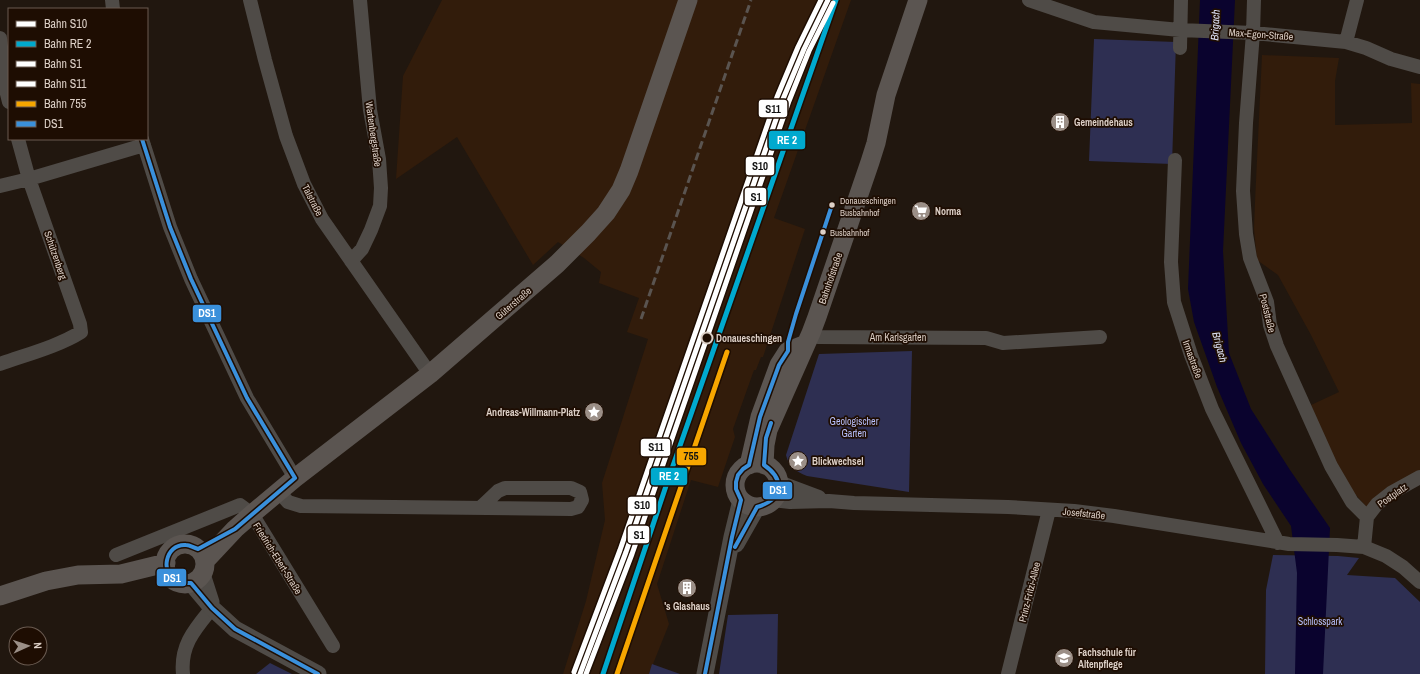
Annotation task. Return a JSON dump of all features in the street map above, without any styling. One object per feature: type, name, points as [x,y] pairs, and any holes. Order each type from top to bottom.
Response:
[{"type":"main road","name":"Güterstraße","points":[[199,567],[235,529],[252,514],[295,478],[430,374],[557,264],[606,213],[620,190],[629,171],[688,0]]},
{"type":"main road","name":"Bahnhofstraße","points":[[876,143],[873,115],[874,102],[905,0]]},
{"type":"main road","name":"Bahnhofstraße","points":[[757,465],[765,445],[768,430],[809,338],[876,143],[886,95],[918,0]]},
{"type":"main road","points":[[757,465],[774,472],[779,482],[778,492],[757,502],[736,489],[738,475],[743,469],[757,465]]},
{"type":"main road","points":[[178,545],[192,545],[199,567],[185,584],[178,582],[168,570],[167,557],[171,550],[178,545]]},
{"type":"main road","points":[[0,596],[46,581],[73,576],[168,570]]},
{"type":"street","name":"Talstraße","points":[[250,0],[286,136],[304,184],[322,219],[430,374]]},
{"type":"street","name":"Wartenbergstraße","points":[[351,262],[362,249],[371,230],[380,206],[381,188],[379,159],[370,110],[360,0]]},
{"type":"street","name":"Max-Egon-Straße","points":[[1029,0],[1094,22],[1186,30],[1253,33],[1346,42],[1366,48],[1391,59],[1420,67]]},
{"type":"street","points":[[1180,48],[1186,30],[1181,0]]},
{"type":"street","name":"Poststraße","points":[[1254,0],[1243,191],[1246,234],[1250,258],[1267,302],[1270,325],[1277,346],[1331,466],[1352,502],[1367,517]]},
{"type":"street","points":[[1346,42],[1357,0]]},
{"type":"street","points":[[0,38],[8,98]]},
{"type":"street","name":"Schützenberg","points":[[0,364],[81,332],[80,324],[29,179],[18,140]]},
{"type":"street","points":[[0,186],[29,179],[143,142],[170,227],[191,279],[247,398],[295,478]]},
{"type":"street","name":"Irmastraße","points":[[1175,160],[1171,262],[1174,302],[1191,355],[1212,409],[1284,543]]},
{"type":"street","name":"Am Karlsgarten","points":[[809,338],[986,338],[1003,343],[1100,337]]},
{"type":"street","name":"Postplatz","points":[[1367,517],[1377,504],[1391,493],[1420,477]]},
{"type":"street","name":"Josefstraße","points":[[779,482],[829,501]]},
{"type":"street","points":[[279,492],[288,502],[301,506],[480,508],[571,509],[578,507],[582,500],[580,492],[571,488],[505,488],[498,491],[480,508]]},
{"type":"street","name":"Josefstraße","points":[[757,502],[829,501],[897,505],[1008,507],[1114,516],[1284,543],[1364,547],[1386,556],[1403,567],[1420,582]]},
{"type":"street","points":[[705,674],[732,537],[757,502]]},
{"type":"street","name":"Friedrich-Ebert-Straße","points":[[116,555],[240,505],[252,514],[333,646]]},
{"type":"street","name":"Prinz-Fritzi-Allee","points":[[1008,674],[1049,510]]},
{"type":"street","points":[[1364,547],[1367,517]]},
{"type":"street","points":[[199,567],[212,608],[235,629],[318,674]]},
{"type":"street","points":[[183,674],[182,662],[185,647],[198,625],[212,608]]},
{"type":"shaded area","points":[[442,0],[851,0],[774,218],[805,229],[763,357],[761,357],[756,370],[754,370],[733,429],[735,437],[718,487],[691,480],[657,584],[669,624],[649,674],[563,674],[586,601],[605,520],[602,483],[648,339],[627,332],[639,298],[599,283],[601,272],[584,258],[558,242],[533,265],[457,137],[396,179],[403,76]]},
{"type":"shaded area","points":[[1262,55],[1339,58],[1335,81],[1335,125],[1412,123],[1411,83],[1420,84],[1420,477],[1371,512],[1341,478],[1311,405],[1339,392],[1311,335],[1278,275],[1257,260],[1254,229]]},
{"type":"green space","points":[[1094,39],[1176,42],[1172,164],[1089,161]]},
{"type":"green space","name":"Geologischer Garten","points":[[912,351],[909,492],[807,476],[793,468],[786,455],[819,354]]},
{"type":"green space","name":"Schlosspark","points":[[1273,555],[1338,556],[1359,558],[1347,575],[1395,578],[1420,602],[1420,674],[1265,674],[1266,590]]},
{"type":"green space","points":[[778,614],[777,674],[719,674],[728,615]]},
{"type":"green space","points":[[270,663],[292,674],[256,674]]},
{"type":"green space","points":[[652,664],[680,674],[649,674]]},
{"type":"water","name":"Brigach","points":[[1200,0],[1235,0],[1223,251],[1229,353],[1251,409],[1290,470],[1330,528],[1323,674],[1295,674],[1297,573],[1291,526],[1263,484],[1241,443],[1217,387],[1194,322],[1188,289]]},
{"type":"railway","points":[[641,319],[751,0]]},
{"type":"rail line","name":"S11","points":[[574,672],[620,550],[777,97],[798,47],[821,0]]},
{"type":"rail line","name":"S10","points":[[580,674],[626,552],[783,99],[804,49],[828,0]]},
{"type":"rail line","name":"S1","points":[[586,674],[632,554],[789,101],[809,51],[833,3]]},
{"type":"rail line","name":"755","points":[[617,674],[727,352]]},
{"type":"transit line","points":[[603,674],[668,480],[836,0]]},
{"type":"transit line","name":"DS1","points":[[142,140],[170,227],[191,279],[247,398],[295,478]]},
{"type":"transit line","name":"DS1","points":[[705,674],[732,537],[741,500],[736,489],[736,482],[738,475],[749,465],[760,417],[779,365],[788,351],[788,342],[796,314],[832,205]]},
{"type":"transit line","name":"DS1","points":[[735,547],[757,507],[772,500],[778,489],[776,477],[764,465],[766,438],[771,423]]},
{"type":"transit line","name":"DS1","points":[[295,478],[235,529],[198,549],[189,545],[179,546],[173,549],[169,554],[167,567],[168,573],[172,578],[178,582],[191,583],[212,608],[235,629],[318,674]]},
{"type":"place","name":"Gemeindehaus","points":[[1060,122]]},
{"type":"place","name":"Donaueschingen Busbahnhof","points":[[832,205]]},
{"type":"place","name":"Norma","points":[[921,211]]},
{"type":"place","name":"Busbahnhof","points":[[823,232]]},
{"type":"place","name":"Donaueschingen","points":[[707,338]]},
{"type":"place","name":"Andreas-Willmann-Platz","points":[[594,412]]},
{"type":"place","name":"Blickwechsel","points":[[798,461]]},
{"type":"place","name":"'s Glashaus","points":[[687,588]]},
{"type":"place","name":"Fachschule für Altenpflege","points":[[1064,658]]}]
